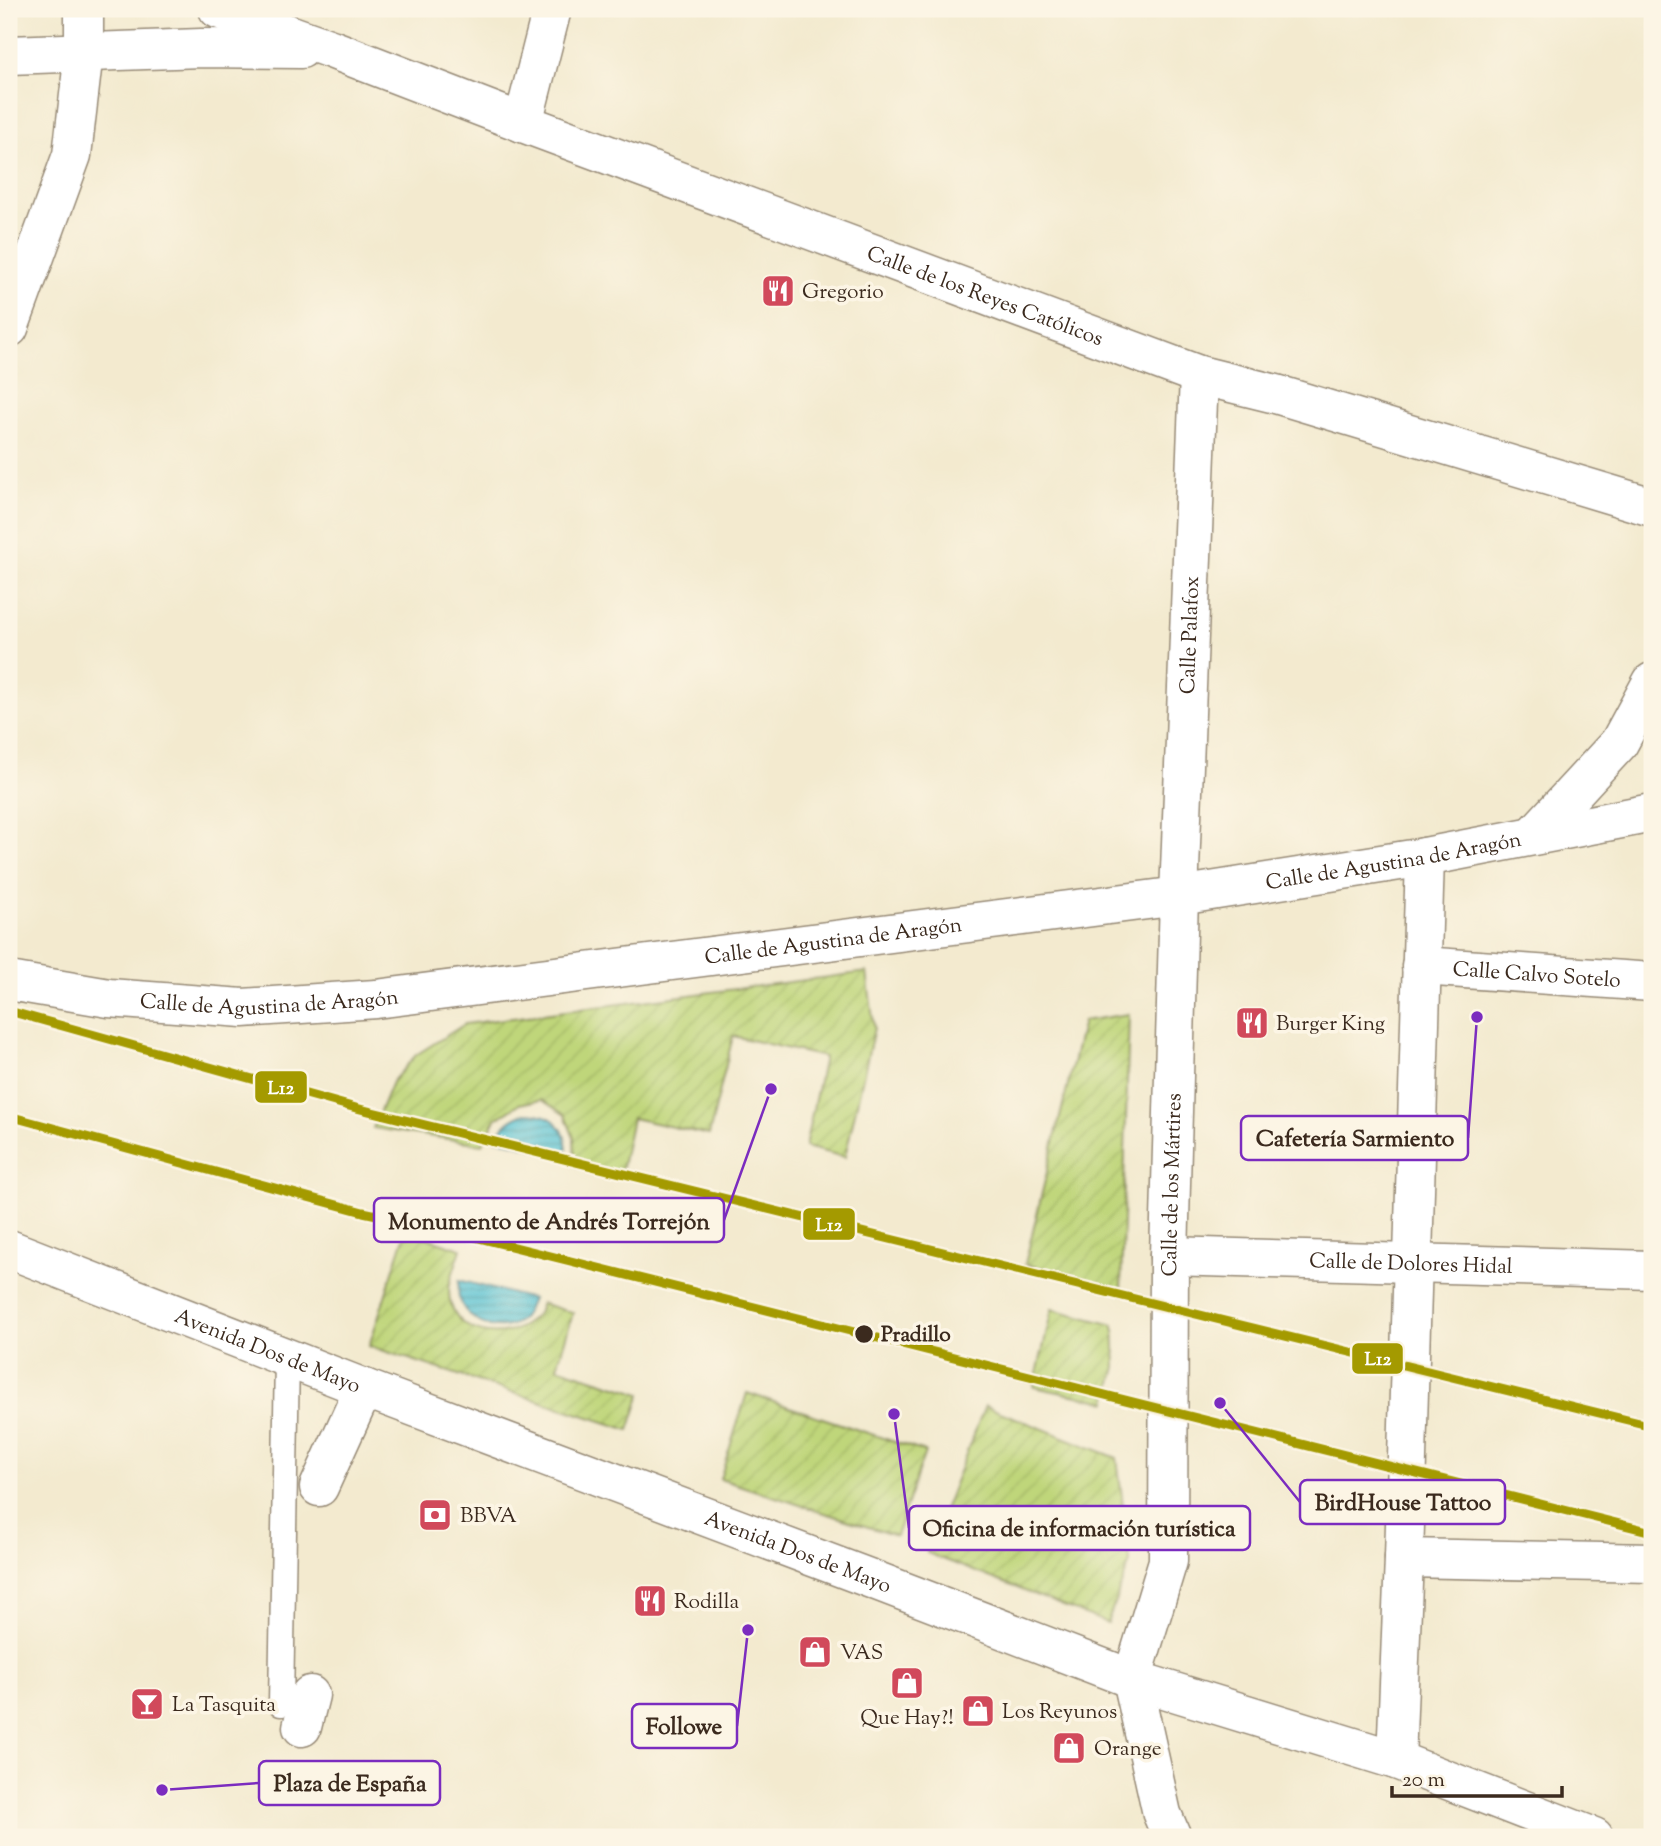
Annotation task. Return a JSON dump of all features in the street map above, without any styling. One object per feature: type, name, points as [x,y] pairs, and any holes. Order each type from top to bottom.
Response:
[{"type":"street","points":[[9,327],[72,155],[84,52],[84,9]]},
{"type":"street","name":"Calle de los Reyes Católicos","points":[[218,9],[1199,375],[1276,394],[1652,507]]},
{"type":"street","points":[[523,123],[552,9]]},
{"type":"street","name":"Calle de los Reyes Católicos","points":[[9,55],[201,48],[331,49]]},
{"type":"street","name":"Calle Palafox","points":[[1179,896],[1199,375]]},
{"type":"street","points":[[1534,835],[1619,743],[1652,682]]},
{"type":"street","name":"Calle de Agustina de Aragón","points":[[9,981],[109,998],[243,1008],[376,999],[1179,896],[1425,857],[1652,813]]},
{"type":"street","points":[[1396,1760],[1425,857]]},
{"type":"street","name":"Calle de los Mártires","points":[[1132,1679],[1168,1561],[1170,1256],[1179,896]]},
{"type":"street","name":"Calle Calvo Sotelo","points":[[1422,966],[1652,982]]},
{"type":"street","name":"Avenida Dos de Mayo","points":[[9,1249],[364,1388],[1132,1679],[1396,1760],[1594,1837]]},
{"type":"street","name":"Calle de Dolores Hidal","points":[[1170,1256],[1652,1270]]},
{"type":"street","points":[[319,1487],[364,1388]]},
{"type":"street","points":[[1404,1558],[1652,1563]]},
{"type":"street","points":[[1132,1679],[1162,1814],[1172,1837]]},
{"type":"lane","points":[[287,1358],[298,1709]]},
{"type":"green space","points":[[867,972],[874,1028],[845,1157],[805,1147],[824,1057],[733,1036],[709,1135],[632,1118],[620,1176],[575,1166],[574,1138],[565,1115],[542,1100],[519,1104],[496,1119],[482,1144],[373,1128],[392,1082],[416,1055],[465,1024]]},
{"type":"green space","points":[[1129,1014],[1121,1289],[1025,1264],[1083,1021]]},
{"type":"green space","points":[[406,1231],[461,1249],[449,1291],[451,1306],[467,1326],[492,1333],[506,1332],[530,1321],[538,1314],[541,1303],[573,1313],[557,1367],[641,1394],[629,1430],[369,1346]]},
{"type":"green space","points":[[1052,1309],[1114,1325],[1116,1367],[1107,1402],[1034,1387]]},
{"type":"green space","points":[[747,1393],[925,1452],[896,1536],[720,1479]]},
{"type":"green space","points":[[985,1406],[1117,1458],[1130,1562],[1107,1623],[927,1553]]},
{"type":"water","points":[[526,1113],[545,1116],[558,1124],[565,1138],[567,1156],[496,1139],[508,1122]]},
{"type":"water","points":[[459,1280],[532,1299],[521,1319],[513,1325],[494,1327],[468,1314],[459,1295]]},
{"type":"transit line","name":"L12","points":[[9,1011],[356,1108],[1652,1426]]},
{"type":"transit line","name":"L12","points":[[9,1116],[363,1212],[443,1229],[1652,1532]]},
{"type":"place","name":"Gregorio","points":[[778,291]]},
{"type":"place","name":"Cafetería Sarmiento","points":[[1477,1017]]},
{"type":"place","name":"Burger King","points":[[1252,1023]]},
{"type":"place","name":"Monumento de Andrés Torrejón","points":[[771,1089]]},
{"type":"place","name":"Pradillo","points":[[864,1334]]},
{"type":"place","name":"BirdHouse Tattoo","points":[[1220,1403]]},
{"type":"place","name":"Oficina de información turística","points":[[894,1414]]},
{"type":"place","name":"BBVA","points":[[435,1515]]},
{"type":"place","name":"Rodilla","points":[[650,1601]]},
{"type":"place","name":"Followe","points":[[748,1630]]},
{"type":"place","name":"VAS","points":[[815,1652]]},
{"type":"place","name":"Que Hay?!","points":[[907,1683]]},
{"type":"place","name":"La Tasquita","points":[[147,1704]]},
{"type":"place","name":"Los Reyunos","points":[[978,1711]]},
{"type":"place","name":"Orange","points":[[1069,1748]]},
{"type":"place","name":"Plaza de España","points":[[162,1790]]}]
